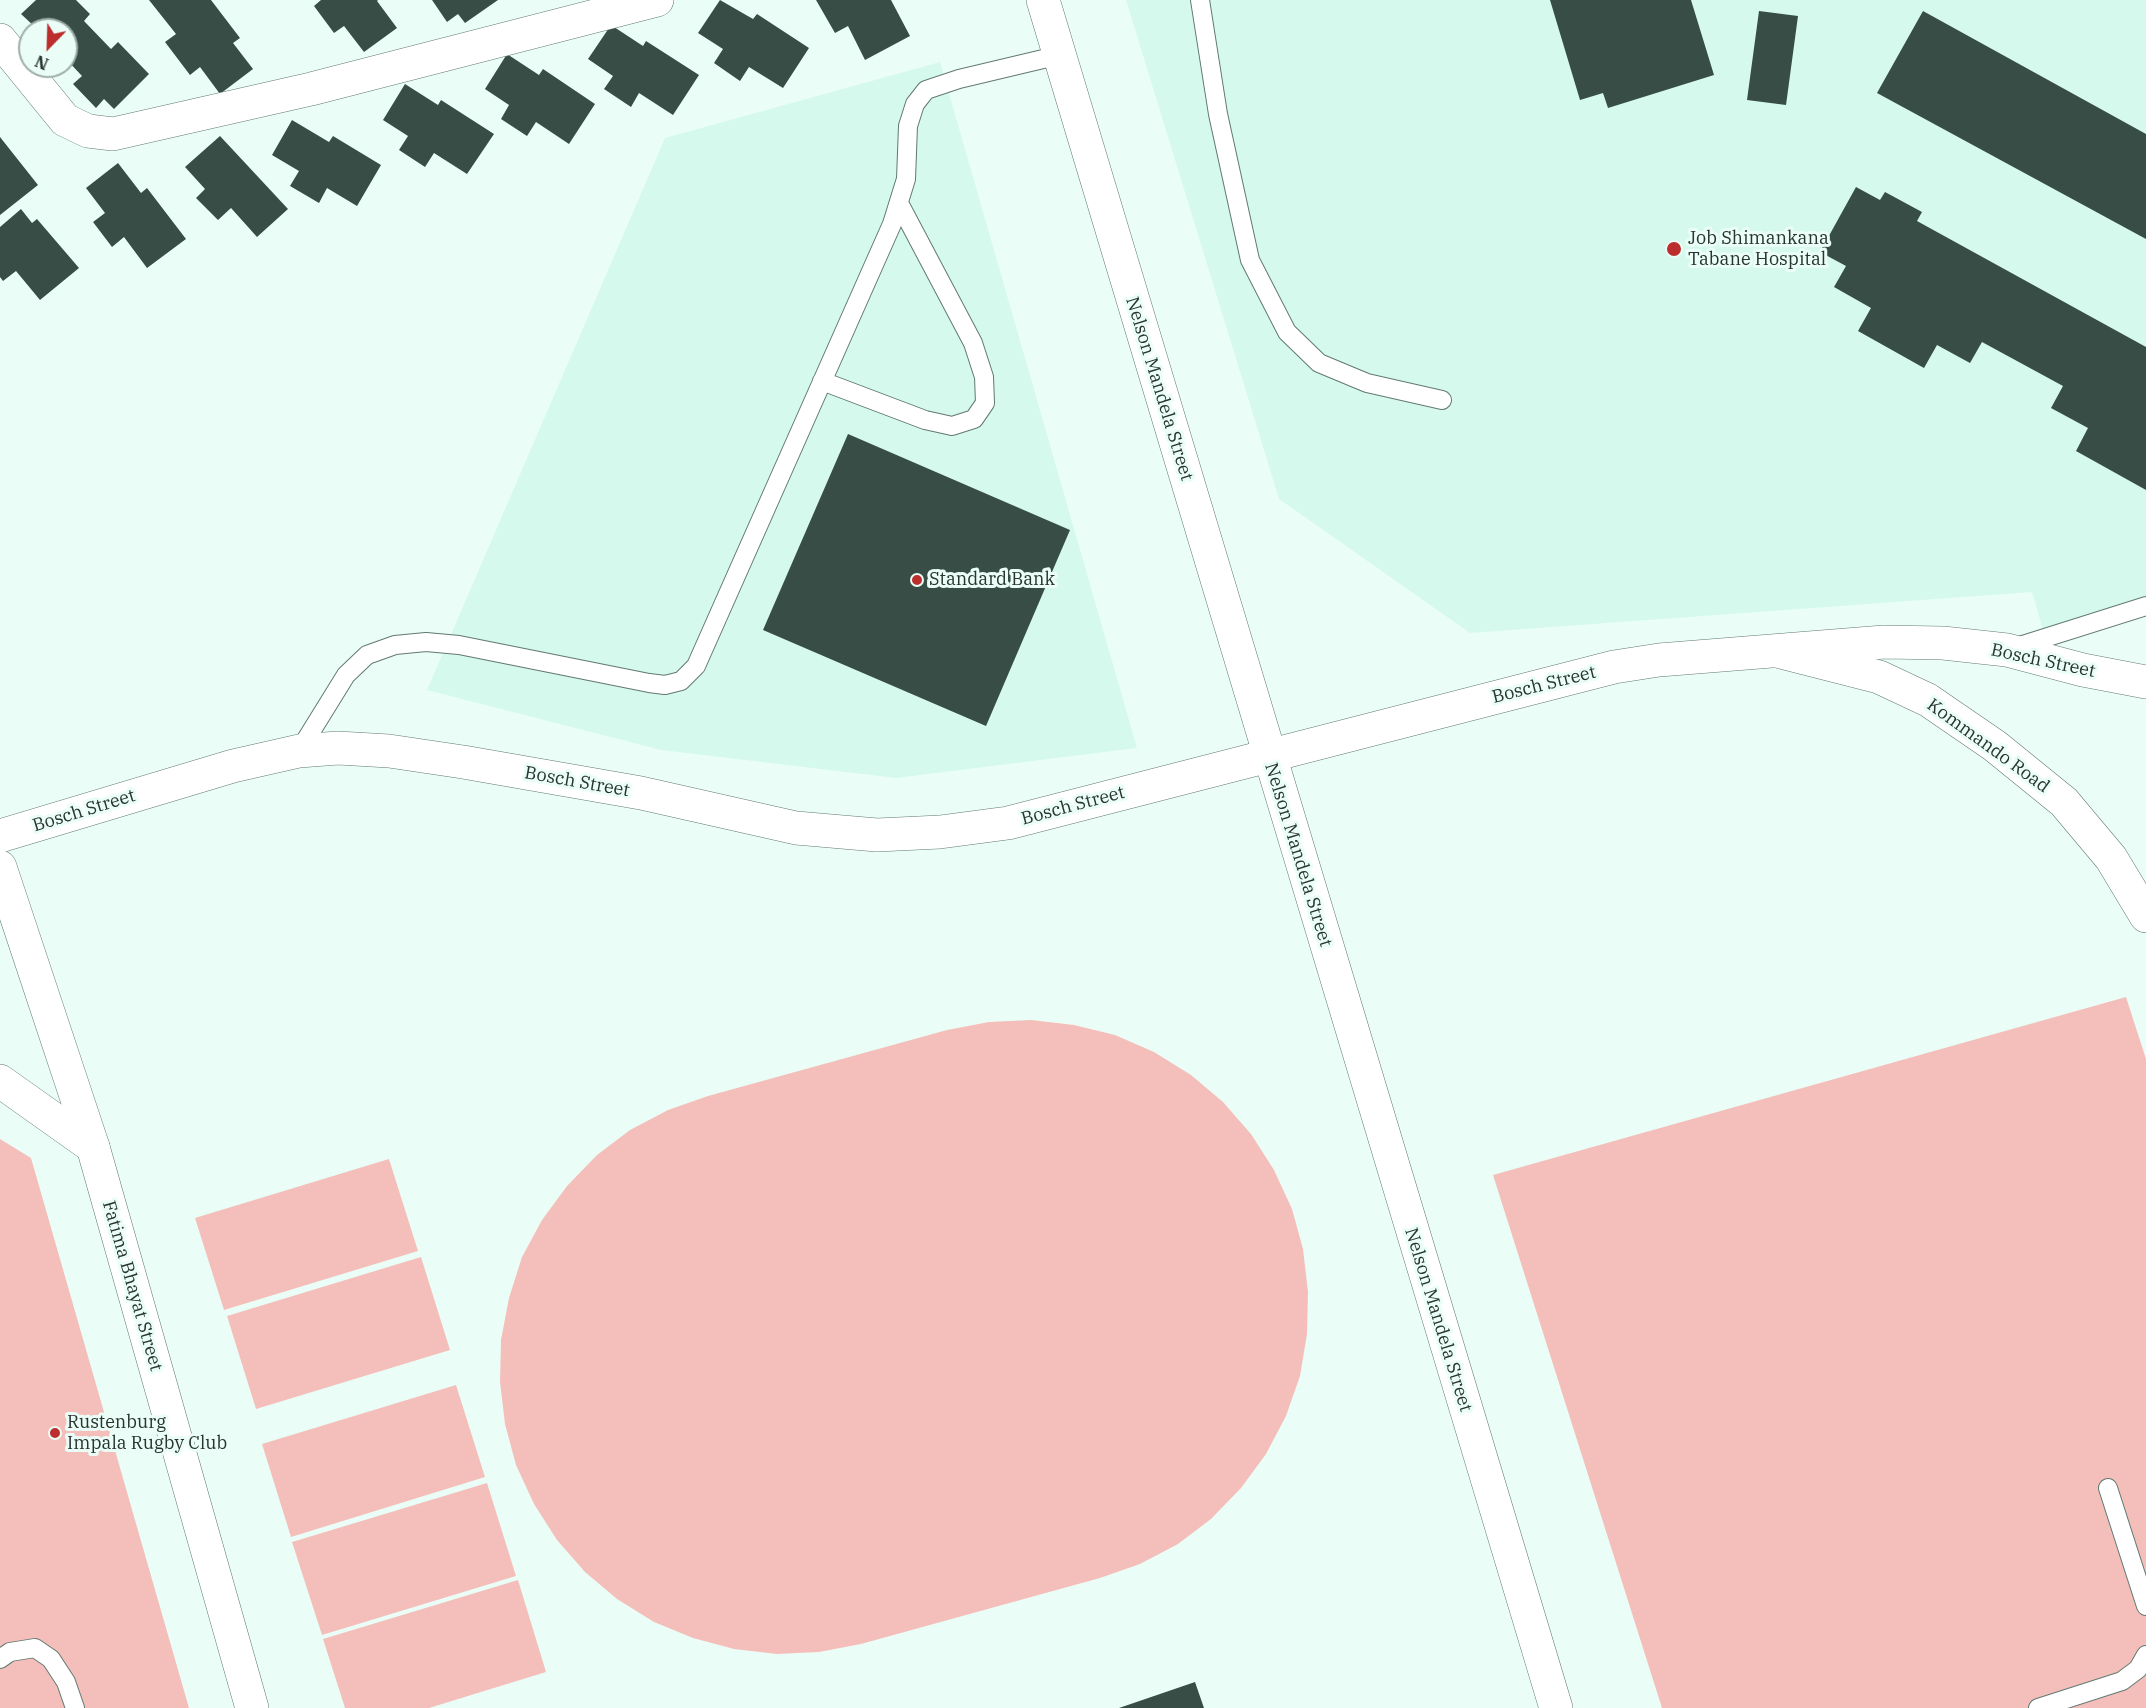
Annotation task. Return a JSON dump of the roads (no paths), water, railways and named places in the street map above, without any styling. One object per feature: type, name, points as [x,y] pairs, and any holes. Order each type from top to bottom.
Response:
[{"type":"street","points":[[0,40],[65,120],[88,131],[113,134],[312,88],[657,0]]},
{"type":"street","name":"Nelson Mandela Street","points":[[1043,0],[1267,754],[1556,1708]]},
{"type":"street","name":"Bosch Street","points":[[0,836],[233,766],[299,751],[338,748],[442,759],[640,793],[796,828],[877,835],[940,832],[1008,823],[1267,754],[1614,667],[1694,657],[1884,642],[1943,643],[2007,650],[2083,670],[2146,682]]},
{"type":"street","name":"Kommando Road","points":[[1777,651],[1879,678],[1928,700],[1995,746],[2064,802],[2111,858],[2146,916]]},
{"type":"street","name":"Fatima Bhayat Street","points":[[0,867],[93,1147],[252,1708]]},
{"type":"street","points":[[0,1081],[93,1147]]},
{"type":"lane","points":[[1200,0],[1218,114],[1250,260],[1287,332],[1319,363],[1367,383],[1442,400]]},
{"type":"lane","points":[[299,751],[346,675],[367,655],[394,645],[426,642],[459,645],[649,683],[665,685],[681,681],[696,666],[900,205],[906,179],[908,126],[915,104],[926,90],[958,79],[1060,55]]},
{"type":"lane","points":[[822,381],[925,420],[952,426],[974,419],[985,403],[984,377],[973,344],[900,205]]},
{"type":"lane","points":[[2007,650],[2146,606]]},
{"type":"lane","points":[[2108,1488],[2146,1606]]},
{"type":"lane","points":[[0,1659],[10,1652],[35,1648],[51,1659],[66,1682],[75,1708]]},
{"type":"lane","points":[[2038,1708],[2122,1681],[2138,1669],[2146,1655]]},
{"type":"place","name":"Job Shimankana Tabane Hospital","points":[[1674,249]]},
{"type":"place","name":"Standard Bank","points":[[917,580]]},
{"type":"place","name":"Rustenburg Impala Rugby Club","points":[[55,1433]]}]
